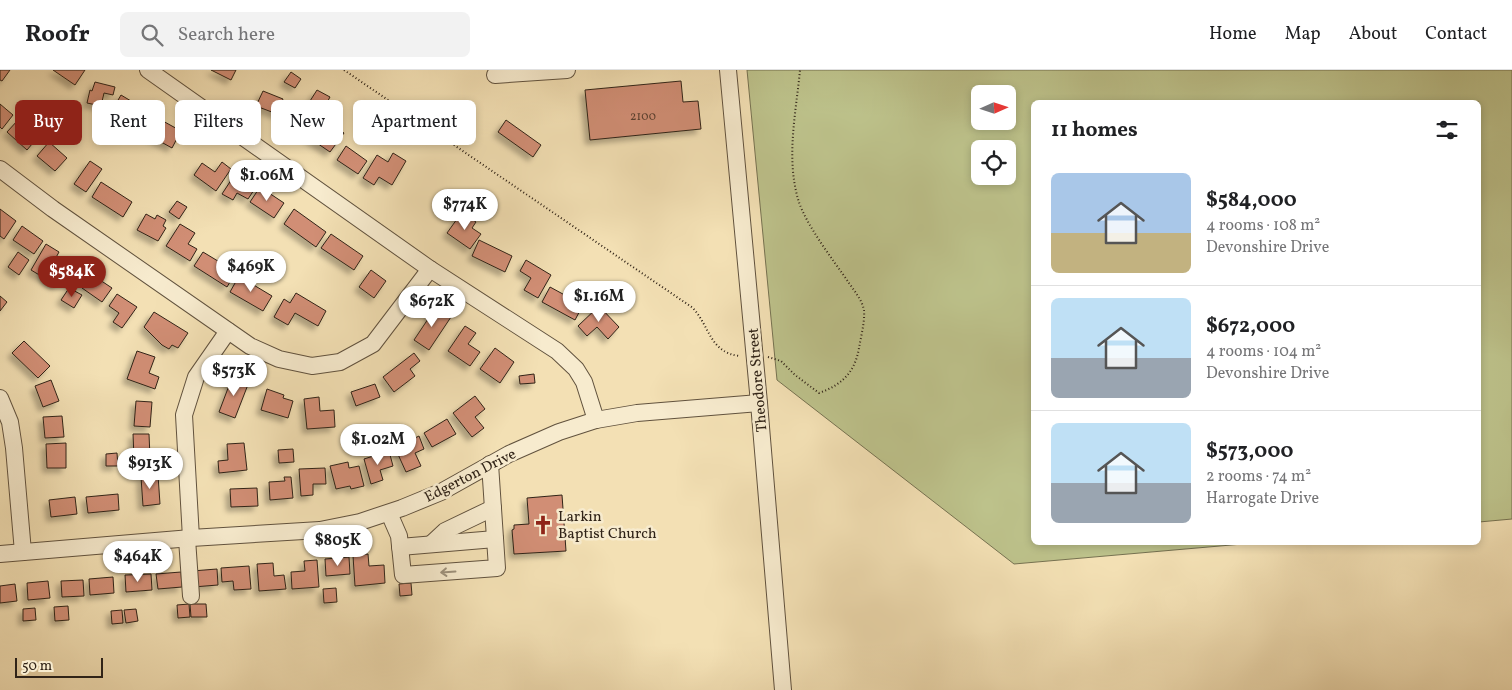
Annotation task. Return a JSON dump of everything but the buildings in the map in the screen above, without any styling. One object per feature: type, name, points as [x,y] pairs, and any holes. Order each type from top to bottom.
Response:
[{"type":"street","points":[[148,70],[430,269],[557,351],[576,369],[584,382],[596,420]]},
{"type":"street","points":[[495,75],[567,70]]},
{"type":"street","name":"Theodore Street","points":[[728,70],[755,357],[783,690]]},
{"type":"street","points":[[0,169],[52,209],[250,346],[279,359],[312,366],[340,362],[373,344],[430,269]]},
{"type":"street","points":[[191,596],[184,415],[196,377],[228,331]]},
{"type":"street","points":[[0,398],[10,422],[23,552]]},
{"type":"street","name":"Edgerton Drive","points":[[0,554],[189,538],[320,530],[360,522],[389,513],[441,492],[509,454],[559,432],[596,420],[637,413],[759,403]]},
{"type":"street","points":[[389,513],[399,536],[403,575],[497,568],[490,464]]},
{"type":"street","points":[[431,544],[445,531],[493,508]]},
{"type":"street","points":[[400,547],[495,539]]},
{"type":"path","points":[[344,70],[693,308],[701,316],[711,338],[722,350],[738,356],[772,357],[781,361],[819,394],[840,383],[852,372],[858,358],[864,319],[861,302],[798,201],[792,175],[791,158],[800,70]]},
{"type":"green space","points":[[747,70],[1512,70],[1512,519],[1481,522],[1481,100],[1031,100],[1031,545],[1231,545],[1014,564],[777,380]]},
{"type":"place","name":"Larkin Baptist Church","points":[[543,525]]}]
